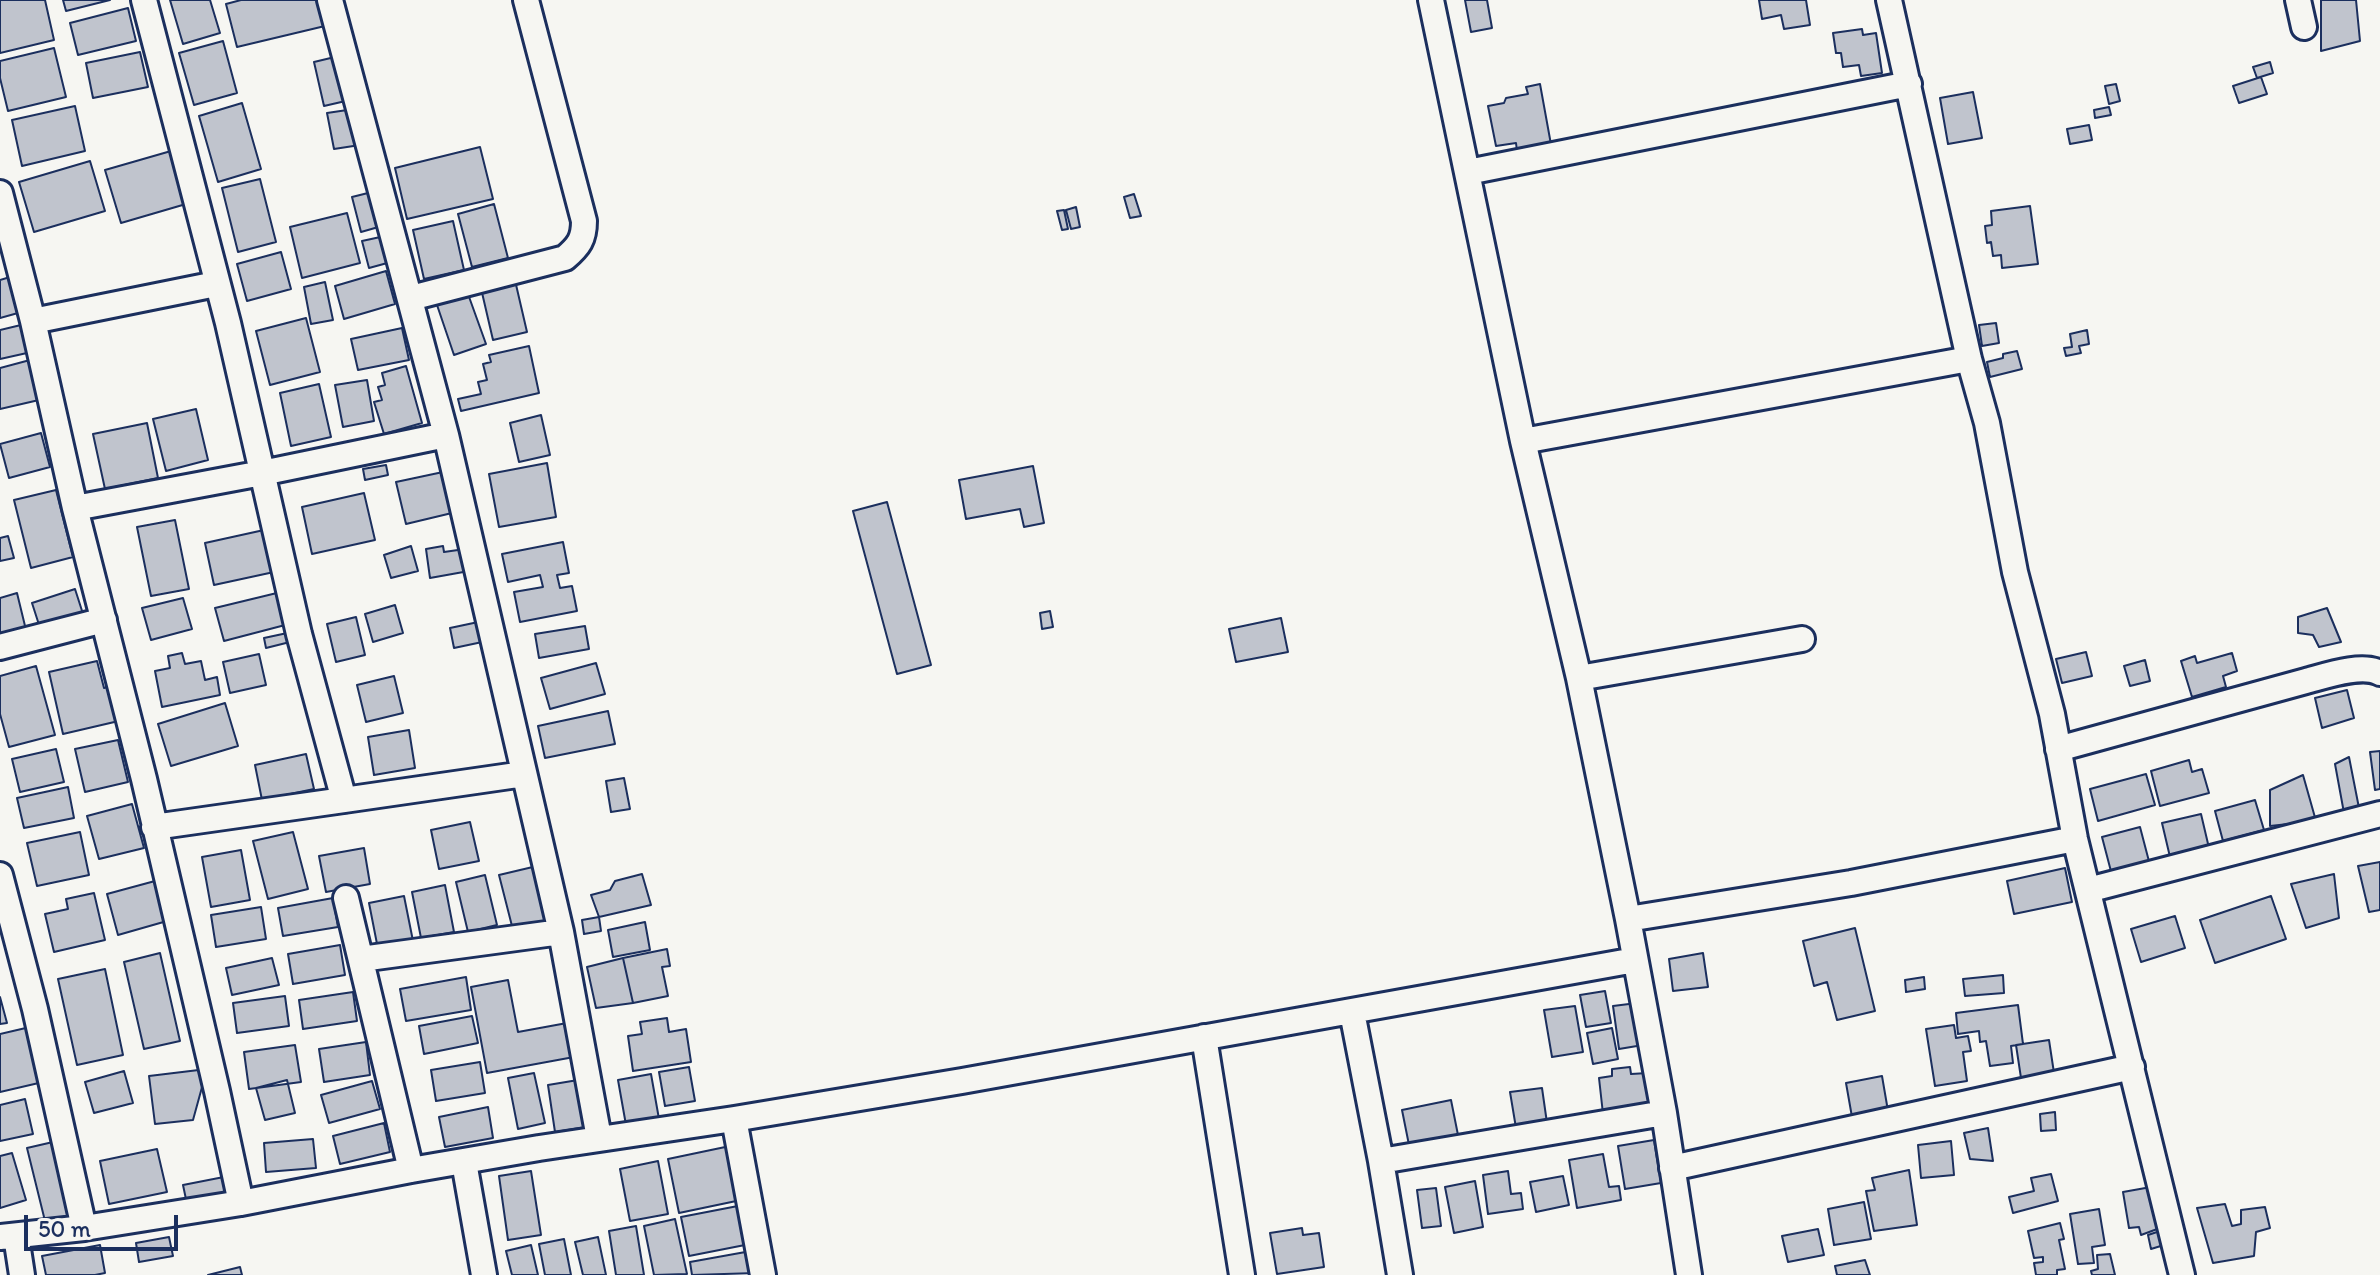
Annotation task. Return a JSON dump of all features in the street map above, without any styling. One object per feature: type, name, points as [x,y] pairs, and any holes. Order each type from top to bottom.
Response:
[{"type":"street","points":[[144,0],[228,323],[299,634],[344,800]]},
{"type":"street","points":[[330,0],[446,435],[561,932],[599,1138]]},
{"type":"street","points":[[411,298],[565,258],[584,237],[584,221],[526,0]]},
{"type":"street","points":[[1431,0],[1523,441],[1579,678],[1628,919],[1664,1113],[1689,1275]]},
{"type":"street","points":[[1889,0],[1969,359],[1987,423],[2015,572],[2052,714],[2075,839],[2182,1275]]},
{"type":"street","points":[[2298,0],[2304,27]]},
{"type":"street","points":[[1468,172],[1909,84]]},
{"type":"street","points":[[0,193],[144,779],[241,1203]]},
{"type":"street","points":[[33,321],[216,284]]},
{"type":"street","points":[[1523,441],[1969,359]]},
{"type":"street","points":[[75,508],[446,435]]},
{"type":"street","points":[[0,647],[104,620]]},
{"type":"street","points":[[1579,678],[1802,639]]},
{"type":"street","points":[[2058,749],[2345,671],[2373,669],[2380,673]]},
{"type":"street","points":[[154,827],[524,774]]},
{"type":"street","points":[[2088,890],[2380,814]]},
{"type":"street","points":[[1628,919],[1851,883],[2075,839]]},
{"type":"street","points":[[0,875],[35,1009],[84,1228]]},
{"type":"street","points":[[346,898],[411,1170]]},
{"type":"street","points":[[361,959],[561,932]]},
{"type":"street","points":[[22,1275],[8,1236],[84,1228],[241,1203],[599,1138],[962,1081],[1635,960]]},
{"type":"street","points":[[1352,1012],[1400,1275]]},
{"type":"street","points":[[1204,1037],[1242,1275]]},
{"type":"street","points":[[1672,1168],[2132,1067]]},
{"type":"street","points":[[1381,1161],[1664,1113]]},
{"type":"street","points":[[734,1119],[763,1275]]},
{"type":"street","points":[[464,1162],[484,1275]]},
{"type":"building","points":[[0,0],[45,0],[54,40],[0,53]]},
{"type":"building","points":[[63,0],[110,0],[66,11]]},
{"type":"building","points":[[170,0],[210,0],[220,33],[183,44]]},
{"type":"building","points":[[241,0],[319,0],[325,26],[237,47],[226,4]]},
{"type":"building","points":[[1465,0],[1487,0],[1492,28],[1471,32]]},
{"type":"building","points":[[1759,0],[1806,0],[1810,25],[1784,29],[1781,15],[1762,19]]},
{"type":"building","points":[[2321,0],[2356,0],[2360,41],[2321,51]]},
{"type":"building","points":[[128,8],[136,41],[78,55],[70,23]]},
{"type":"building","points":[[1862,29],[1863,35],[1876,33],[1882,73],[1861,76],[1859,65],[1843,67],[1841,53],[1836,53],[1833,33]]},
{"type":"building","points":[[223,41],[237,93],[194,105],[179,53]]},
{"type":"building","points":[[54,48],[66,97],[8,111],[0,78],[0,61]]},
{"type":"building","points":[[140,52],[148,87],[93,98],[86,63]]},
{"type":"building","points":[[339,56],[350,100],[324,106],[314,62]]},
{"type":"building","points":[[2270,62],[2273,73],[2257,78],[2253,67]]},
{"type":"building","points":[[2261,77],[2267,94],[2239,103],[2233,86]]},
{"type":"building","points":[[1540,84],[1552,150],[1517,151],[1516,143],[1496,146],[1488,106],[1504,103],[1506,98],[1528,94],[1526,87]]},
{"type":"building","points":[[2116,84],[2120,101],[2109,104],[2105,86]]},
{"type":"building","points":[[1973,92],[1982,138],[1948,144],[1940,98]]},
{"type":"building","points":[[242,103],[261,169],[218,182],[199,116]]},
{"type":"building","points":[[75,106],[85,151],[22,166],[12,120]]},
{"type":"building","points":[[2109,107],[2111,115],[2095,118],[2094,110]]},
{"type":"building","points":[[354,109],[360,145],[334,149],[327,113]]},
{"type":"building","points":[[2089,125],[2092,140],[2070,144],[2067,129]]},
{"type":"building","points":[[480,147],[493,199],[407,219],[395,168]]},
{"type":"building","points":[[171,151],[186,204],[121,223],[105,170]]},
{"type":"building","points":[[90,161],[105,211],[34,232],[19,182]]},
{"type":"building","points":[[260,179],[276,242],[238,252],[222,188]]},
{"type":"building","points":[[372,192],[382,226],[361,232],[352,197]]},
{"type":"building","points":[[1134,194],[1141,216],[1130,218],[1124,197]]},
{"type":"building","points":[[494,204],[508,258],[472,267],[458,214]]},
{"type":"building","points":[[2030,206],[2038,264],[2002,268],[2001,255],[1993,256],[1991,242],[1987,243],[1985,226],[1992,225],[1991,211]]},
{"type":"building","points":[[1076,207],[1080,227],[1071,229],[1066,210]]},
{"type":"building","points":[[1064,210],[1068,229],[1062,230],[1057,211]]},
{"type":"building","points":[[347,213],[360,263],[302,278],[290,227]]},
{"type":"building","points":[[453,221],[464,270],[424,279],[413,230]]},
{"type":"building","points":[[385,236],[391,262],[369,268],[362,241]]},
{"type":"building","points":[[281,252],[291,289],[247,301],[237,264]]},
{"type":"building","points":[[386,271],[395,304],[344,319],[335,286]]},
{"type":"building","points":[[514,276],[527,332],[493,340],[480,284]]},
{"type":"building","points":[[10,277],[18,313],[0,318],[0,280]]},
{"type":"building","points":[[325,282],[333,320],[311,324],[304,287]]},
{"type":"building","points":[[468,294],[486,344],[454,355],[437,305]]},
{"type":"building","points":[[306,318],[320,372],[270,385],[256,331]]},
{"type":"building","points":[[1996,323],[1999,343],[1982,346],[1979,325]]},
{"type":"building","points":[[21,325],[27,353],[0,359],[0,330]]},
{"type":"building","points":[[402,328],[409,360],[358,370],[351,339]]},
{"type":"building","points":[[2087,330],[2089,344],[2079,346],[2081,353],[2066,356],[2064,348],[2072,347],[2070,334]]},
{"type":"building","points":[[529,346],[539,393],[461,411],[458,399],[481,394],[478,382],[487,380],[483,364],[491,362],[489,355]]},
{"type":"building","points":[[2017,351],[2022,369],[1990,377],[1987,362]]},
{"type":"building","points":[[30,360],[39,400],[0,409],[0,368]]},
{"type":"building","points":[[406,366],[422,423],[384,434],[374,402],[382,400],[378,387],[385,385],[382,373]]},
{"type":"building","points":[[367,380],[374,421],[343,427],[335,385]]},
{"type":"building","points":[[319,384],[331,437],[291,446],[280,393]]},
{"type":"building","points":[[196,409],[208,460],[166,471],[153,419]]},
{"type":"building","points":[[541,415],[550,455],[519,462],[510,423]]},
{"type":"building","points":[[147,423],[158,478],[105,489],[93,434]]},
{"type":"building","points":[[41,433],[50,467],[9,478],[0,444]]},
{"type":"building","points":[[547,463],[556,517],[499,527],[489,474]]},
{"type":"building","points":[[386,465],[388,475],[365,480],[363,469]]},
{"type":"building","points":[[1033,466],[1044,523],[1024,527],[1020,509],[966,519],[959,480]]},
{"type":"building","points":[[443,472],[452,513],[406,524],[396,482]]},
{"type":"building","points":[[56,490],[73,557],[31,568],[14,500]]},
{"type":"building","points":[[364,493],[375,540],[312,554],[302,507]]},
{"type":"building","points":[[887,502],[931,665],[897,674],[853,511]]},
{"type":"building","points":[[175,520],[189,589],[151,596],[137,527]]},
{"type":"building","points":[[264,530],[274,572],[214,585],[205,543]]},
{"type":"building","points":[[8,536],[14,558],[0,561],[0,538]]},
{"type":"building","points":[[563,542],[569,573],[557,575],[560,588],[572,586],[577,611],[520,622],[514,592],[543,587],[540,575],[508,582],[502,554]]},
{"type":"building","points":[[411,546],[418,571],[391,578],[384,555]]},
{"type":"building","points":[[443,546],[444,552],[465,549],[469,571],[430,578],[426,549]]},
{"type":"building","points":[[75,589],[84,617],[41,631],[32,603]]},
{"type":"building","points":[[281,592],[289,624],[224,641],[215,608]]},
{"type":"building","points":[[17,593],[26,630],[0,636],[0,598]]},
{"type":"building","points":[[183,598],[192,629],[151,640],[142,608]]},
{"type":"building","points":[[395,605],[403,633],[373,642],[365,614]]},
{"type":"building","points":[[2327,608],[2341,642],[2319,647],[2313,635],[2298,633],[2298,617]]},
{"type":"building","points":[[1050,611],[1053,627],[1042,629],[1040,613]]},
{"type":"building","points":[[356,617],[365,655],[336,662],[327,624]]},
{"type":"building","points":[[1281,618],[1288,652],[1236,662],[1229,629]]},
{"type":"building","points":[[483,621],[487,641],[454,648],[450,628]]},
{"type":"building","points":[[585,626],[589,649],[539,658],[535,634]]},
{"type":"building","points":[[292,632],[294,641],[266,648],[264,638]]},
{"type":"building","points":[[2086,652],[2092,676],[2062,683],[2056,659]]},
{"type":"building","points":[[182,653],[185,664],[201,661],[205,680],[217,677],[220,695],[162,707],[155,671],[170,668],[168,656]]},
{"type":"building","points":[[2232,653],[2237,671],[2223,676],[2226,687],[2192,697],[2181,661],[2195,656],[2197,663]]},
{"type":"building","points":[[259,654],[266,685],[230,693],[223,662]]},
{"type":"building","points":[[2145,660],[2150,681],[2130,686],[2124,666]]},
{"type":"building","points":[[97,661],[104,688],[115,685],[123,720],[63,734],[49,672]]},
{"type":"building","points":[[596,663],[605,694],[550,709],[541,678]]},
{"type":"building","points":[[36,666],[55,735],[9,747],[0,714],[0,676]]},
{"type":"building","points":[[394,676],[403,713],[366,722],[357,685]]},
{"type":"building","points":[[2347,690],[2354,718],[2322,728],[2315,698]]},
{"type":"building","points":[[225,703],[238,746],[171,766],[158,724]]},
{"type":"building","points":[[608,711],[615,744],[545,758],[538,726]]},
{"type":"building","points":[[409,730],[415,768],[374,775],[368,737]]},
{"type":"building","points":[[118,740],[128,782],[85,792],[75,749]]},
{"type":"building","points":[[56,749],[64,782],[20,792],[12,759]]},
{"type":"building","points":[[2380,751],[2380,789],[2375,790],[2370,752]]},
{"type":"building","points":[[306,754],[314,789],[262,800],[255,765]]},
{"type":"building","points":[[2349,757],[2359,808],[2344,813],[2335,764]]},
{"type":"building","points":[[2189,760],[2192,772],[2202,769],[2209,793],[2160,806],[2151,771]]},
{"type":"building","points":[[2146,774],[2155,805],[2098,821],[2090,789]]},
{"type":"building","points":[[2303,775],[2316,821],[2270,826],[2270,790]]},
{"type":"building","points":[[624,778],[630,809],[611,812],[606,781]]},
{"type":"building","points":[[68,787],[74,818],[24,828],[17,798]]},
{"type":"building","points":[[2255,800],[2264,830],[2223,841],[2215,811]]},
{"type":"building","points":[[132,804],[144,848],[99,859],[87,816]]},
{"type":"building","points":[[2201,814],[2209,848],[2170,857],[2162,823]]},
{"type":"building","points":[[470,822],[479,861],[439,869],[431,830]]},
{"type":"building","points":[[2140,827],[2151,869],[2113,879],[2102,837]]},
{"type":"building","points":[[80,832],[89,875],[37,886],[27,843]]},
{"type":"building","points":[[293,832],[308,889],[268,899],[253,841]]},
{"type":"building","points":[[364,848],[370,884],[326,892],[319,856]]},
{"type":"building","points":[[241,850],[250,900],[211,907],[202,857]]},
{"type":"building","points":[[2380,862],[2380,910],[2369,912],[2358,866]]},
{"type":"building","points":[[537,866],[551,920],[513,930],[499,875]]},
{"type":"building","points":[[2065,868],[2072,902],[2014,914],[2007,881]]},
{"type":"building","points":[[642,874],[651,905],[599,917],[591,895],[610,890],[615,881]]},
{"type":"building","points":[[2334,874],[2339,918],[2306,928],[2291,884]]},
{"type":"building","points":[[485,875],[497,925],[468,932],[456,882]]},
{"type":"building","points":[[155,881],[167,921],[118,935],[107,894]]},
{"type":"building","points":[[445,885],[454,932],[421,938],[412,892]]},
{"type":"building","points":[[94,893],[105,940],[54,952],[45,914],[68,909],[66,899]]},
{"type":"building","points":[[404,896],[413,941],[378,949],[369,903]]},
{"type":"building","points":[[2271,896],[2286,939],[2215,963],[2200,920]]},
{"type":"building","points":[[333,898],[338,927],[283,936],[278,908]]},
{"type":"building","points":[[261,907],[266,939],[216,947],[211,915]]},
{"type":"building","points":[[2175,916],[2185,948],[2141,962],[2131,929]]},
{"type":"building","points":[[599,917],[601,931],[584,934],[582,920]]},
{"type":"building","points":[[645,922],[650,950],[613,957],[608,930]]},
{"type":"building","points":[[1855,928],[1875,1011],[1837,1020],[1827,982],[1814,986],[1803,941]]},
{"type":"building","points":[[340,945],[345,975],[293,984],[288,954]]},
{"type":"building","points":[[667,949],[670,966],[662,967],[668,996],[633,1003],[623,958]]},
{"type":"building","points":[[160,953],[180,1041],[144,1049],[124,962]]},
{"type":"building","points":[[1703,953],[1708,987],[1673,991],[1669,959]]},
{"type":"building","points":[[272,958],[279,985],[232,995],[226,968]]},
{"type":"building","points":[[623,958],[633,1003],[596,1008],[587,967]]},
{"type":"building","points":[[105,969],[123,1055],[77,1065],[58,979]]},
{"type":"building","points":[[2003,975],[2004,993],[1965,996],[1963,979]]},
{"type":"building","points":[[466,977],[471,1010],[406,1021],[400,989]]},
{"type":"building","points":[[1924,977],[1925,989],[1906,992],[1905,980]]},
{"type":"building","points":[[508,980],[518,1032],[567,1023],[574,1057],[487,1073],[471,987]]},
{"type":"building","points":[[1605,991],[1611,1023],[1586,1027],[1580,995]]},
{"type":"building","points":[[353,992],[357,1021],[303,1029],[299,1000]]},
{"type":"building","points":[[285,996],[289,1026],[237,1033],[233,1003]]},
{"type":"building","points":[[0,997],[7,1023],[0,1024]]},
{"type":"building","points":[[1637,1003],[1643,1045],[1619,1049],[1613,1006]]},
{"type":"building","points":[[2018,1005],[2023,1044],[2011,1046],[2013,1063],[1990,1066],[1986,1041],[1980,1042],[1979,1031],[1958,1034],[1956,1013]]},
{"type":"building","points":[[1575,1006],[1583,1052],[1552,1057],[1544,1010]]},
{"type":"building","points":[[472,1016],[478,1043],[424,1054],[419,1026]]},
{"type":"building","points":[[667,1018],[669,1032],[686,1029],[691,1062],[633,1071],[628,1036],[642,1034],[640,1022]]},
{"type":"building","points":[[1954,1025],[1956,1038],[1968,1036],[1971,1051],[1963,1052],[1967,1081],[1935,1086],[1926,1029]]},
{"type":"building","points":[[30,1027],[43,1082],[0,1092],[0,1034]]},
{"type":"building","points":[[1612,1028],[1618,1059],[1593,1064],[1587,1033]]},
{"type":"building","points":[[2049,1040],[2054,1073],[2021,1078],[2016,1045]]},
{"type":"building","points":[[366,1042],[370,1075],[324,1082],[319,1049]]},
{"type":"building","points":[[295,1045],[301,1082],[249,1089],[244,1052]]},
{"type":"building","points":[[480,1062],[485,1093],[436,1101],[431,1070]]},
{"type":"building","points":[[689,1067],[695,1101],[665,1106],[659,1072]]},
{"type":"building","points":[[1630,1067],[1631,1074],[1648,1073],[1651,1108],[1603,1114],[1599,1078],[1612,1076],[1612,1069]]},
{"type":"building","points":[[207,1069],[193,1120],[155,1124],[149,1076]]},
{"type":"building","points":[[124,1071],[133,1103],[94,1113],[85,1082]]},
{"type":"building","points":[[534,1073],[545,1123],[518,1129],[508,1078]]},
{"type":"building","points":[[651,1074],[659,1119],[626,1125],[618,1080]]},
{"type":"building","points":[[1882,1076],[1888,1111],[1852,1117],[1846,1083]]},
{"type":"building","points":[[287,1080],[295,1113],[265,1120],[256,1088]]},
{"type":"building","points":[[578,1080],[586,1127],[555,1132],[548,1085]]},
{"type":"building","points":[[372,1081],[380,1109],[329,1123],[321,1095]]},
{"type":"building","points":[[1542,1088],[1547,1123],[1516,1128],[1510,1092]]},
{"type":"building","points":[[25,1099],[33,1134],[0,1141],[0,1105]]},
{"type":"building","points":[[1451,1100],[1459,1140],[1410,1150],[1402,1110]]},
{"type":"building","points":[[488,1107],[493,1138],[445,1147],[439,1117]]},
{"type":"building","points":[[2055,1112],[2056,1130],[2041,1131],[2040,1114]]},
{"type":"building","points":[[384,1123],[390,1152],[340,1164],[333,1136]]},
{"type":"building","points":[[1988,1128],[1993,1161],[1970,1159],[1964,1133]]},
{"type":"building","points":[[313,1139],[316,1168],[266,1172],[264,1143]]},
{"type":"building","points":[[1654,1140],[1661,1183],[1625,1189],[1618,1146]]},
{"type":"building","points":[[1951,1141],[1954,1175],[1921,1178],[1918,1145]]},
{"type":"building","points":[[53,1142],[71,1215],[45,1221],[27,1148]]},
{"type":"building","points":[[730,1146],[741,1200],[679,1213],[668,1159]]},
{"type":"building","points":[[157,1149],[167,1192],[109,1204],[100,1161]]},
{"type":"building","points":[[12,1153],[26,1200],[0,1208],[0,1156]]},
{"type":"building","points":[[1603,1154],[1609,1187],[1619,1186],[1621,1200],[1577,1208],[1569,1160]]},
{"type":"building","points":[[658,1161],[668,1214],[630,1221],[620,1169]]},
{"type":"building","points":[[1909,1170],[1917,1225],[1874,1231],[1866,1191],[1875,1190],[1872,1178]]},
{"type":"building","points":[[531,1171],[541,1235],[508,1240],[499,1176]]},
{"type":"building","points":[[1508,1171],[1511,1194],[1521,1193],[1523,1209],[1488,1214],[1483,1175]]},
{"type":"building","points":[[2051,1174],[2058,1201],[2013,1213],[2009,1197],[2034,1191],[2031,1178]]},
{"type":"building","points":[[234,1175],[238,1193],[187,1204],[183,1185]]},
{"type":"building","points":[[1563,1176],[1569,1205],[1536,1212],[1530,1182]]},
{"type":"building","points":[[1475,1181],[1483,1227],[1454,1233],[1445,1187]]},
{"type":"building","points":[[2151,1187],[2160,1228],[2141,1235],[2139,1227],[2129,1228],[2123,1192]]},
{"type":"building","points":[[1436,1188],[1441,1226],[1422,1228],[1417,1190]]},
{"type":"building","points":[[1864,1202],[1871,1239],[1834,1245],[1828,1209]]},
{"type":"building","points":[[2225,1204],[2232,1226],[2241,1224],[2241,1210],[2265,1207],[2270,1228],[2256,1232],[2254,1256],[2213,1263],[2197,1208]]},
{"type":"building","points":[[743,1205],[750,1244],[689,1256],[681,1217]]},
{"type":"building","points":[[2099,1209],[2105,1245],[2092,1247],[2094,1263],[2078,1264],[2070,1214]]},
{"type":"building","points":[[675,1219],[687,1274],[654,1275],[644,1226]]},
{"type":"building","points":[[2060,1223],[2064,1239],[2059,1240],[2065,1269],[2057,1270],[2057,1275],[2036,1275],[2034,1263],[2043,1262],[2043,1257],[2034,1258],[2028,1231]]},
{"type":"building","points":[[636,1226],[644,1275],[616,1275],[609,1231]]},
{"type":"building","points":[[1302,1228],[1303,1235],[1319,1233],[1324,1267],[1277,1274],[1270,1233]]},
{"type":"building","points":[[1818,1229],[1824,1255],[1788,1262],[1782,1236]]},
{"type":"building","points":[[2160,1231],[2164,1245],[2151,1249],[2148,1235]]},
{"type":"building","points":[[169,1237],[173,1256],[139,1262],[136,1243]]},
{"type":"building","points":[[598,1237],[606,1275],[583,1275],[575,1242]]},
{"type":"building","points":[[564,1239],[571,1275],[545,1275],[539,1244]]},
{"type":"building","points":[[100,1245],[105,1273],[46,1275],[42,1256]]},
{"type":"building","points":[[531,1245],[538,1275],[512,1275],[506,1251]]},
{"type":"building","points":[[751,1251],[756,1273],[692,1275],[690,1262]]},
{"type":"building","points":[[2110,1254],[2115,1275],[2092,1275],[2091,1271],[2098,1269],[2097,1255]]},
{"type":"building","points":[[1865,1260],[1870,1275],[1837,1275],[1835,1266]]},
{"type":"building","points":[[240,1267],[242,1275],[208,1275]]}]
